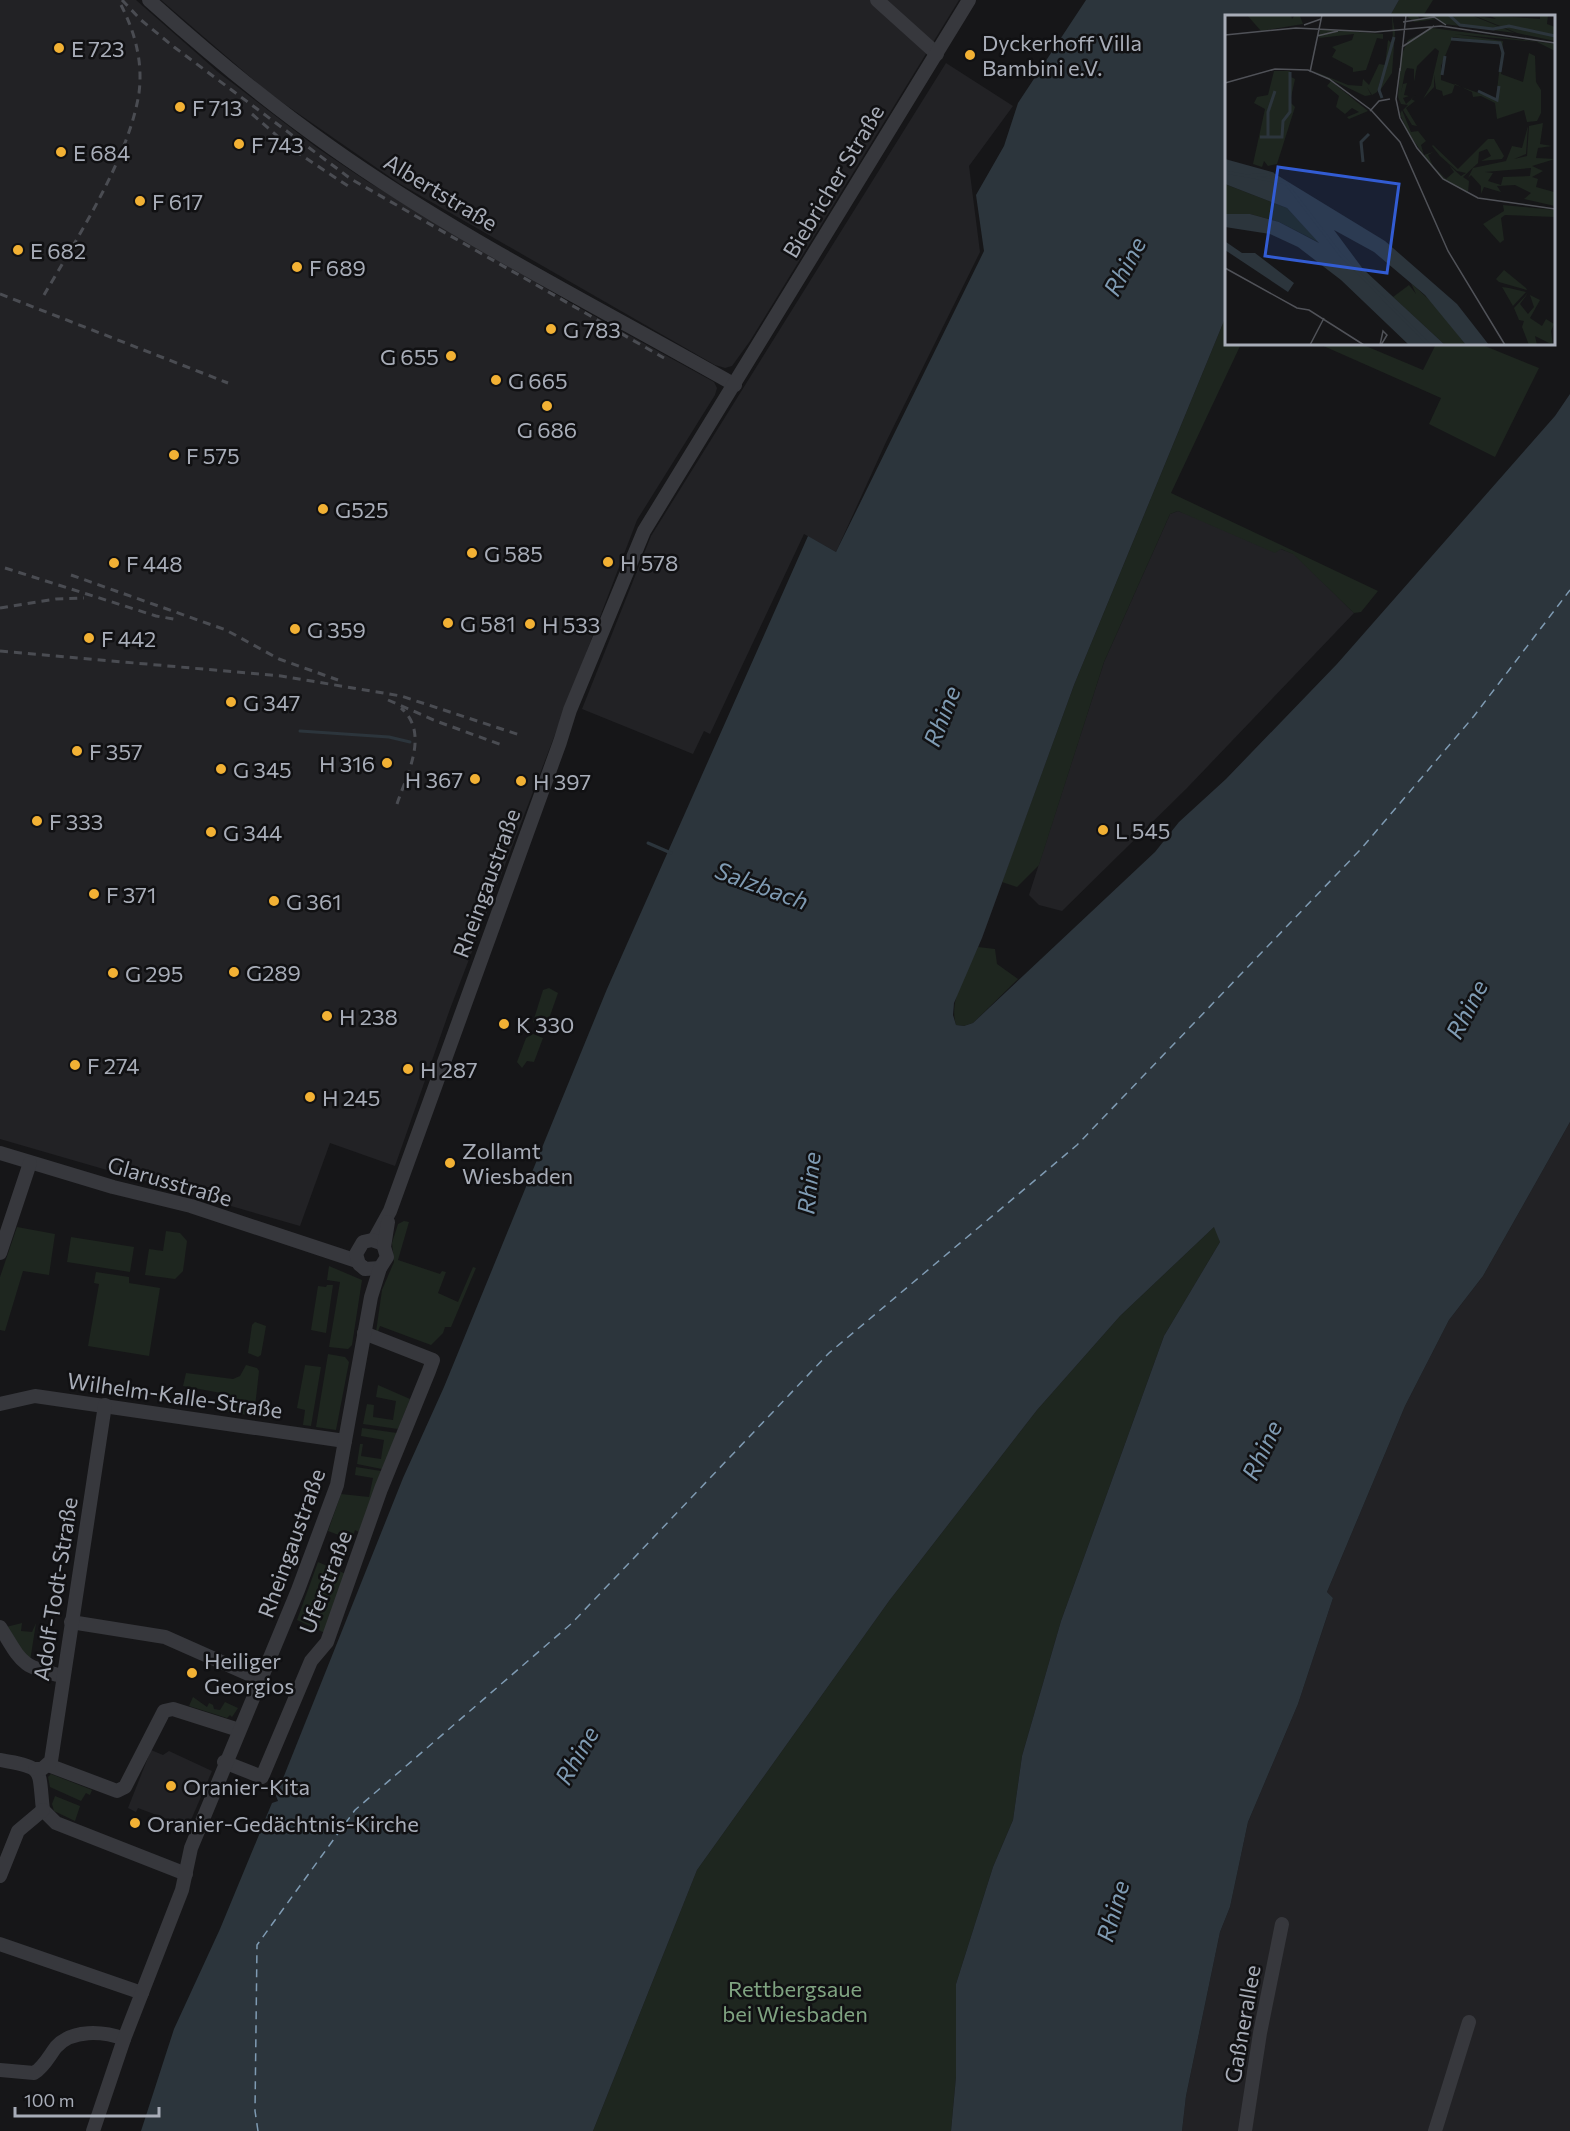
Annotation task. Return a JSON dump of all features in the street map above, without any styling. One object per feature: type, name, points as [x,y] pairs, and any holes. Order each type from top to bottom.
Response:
[{"type":"street","name":"Albertstraße","points":[[149,0],[234,76],[333,149],[425,209],[735,385]]},
{"type":"street","points":[[877,0],[937,54]]},
{"type":"street","name":"Biebricher Straße","points":[[735,385],[969,0]]},
{"type":"street","name":"Rheingaustraße","points":[[93,2131],[124,2039],[186,1874],[191,1848],[224,1762],[262,1680],[337,1485],[371,1297],[366,1262],[387,1257],[379,1243],[570,710],[641,537],[735,385]]},
{"type":"street","name":"Glarusstraße","points":[[0,1153],[175,1201],[366,1262]]},
{"type":"street","points":[[0,1253],[30,1163]]},
{"type":"street","points":[[366,1262],[363,1242],[379,1243]]},
{"type":"street","name":"Uferstraße","points":[[224,1762],[262,1777],[311,1661],[327,1642],[381,1489],[433,1360],[364,1333]]},
{"type":"street","name":"Wilhelm-Kalle-Straße","points":[[0,1404],[35,1396],[345,1441]]},
{"type":"street","name":"Adolf-Todt-Straße","points":[[38,1813],[41,1770],[63,1676],[105,1405]]},
{"type":"street","points":[[71,1622],[165,1637],[262,1680]]},
{"type":"street","points":[[0,1627],[23,1663],[34,1670],[63,1676]]},
{"type":"street","points":[[0,1760],[27,1765],[117,1791],[125,1787],[164,1711],[173,1709],[239,1730]]},
{"type":"street","points":[[0,1876],[18,1831],[38,1813],[56,1823],[186,1874]]},
{"type":"street","name":"Gaßnerallee","points":[[1245,2131],[1260,2033],[1282,1924]]},
{"type":"street","points":[[0,1944],[142,1993]]},
{"type":"street","points":[[1435,2131],[1469,2022]]},
{"type":"street","points":[[0,2070],[34,2073],[63,2040],[77,2035],[111,2035],[124,2039]]},
{"type":"shaded area","points":[[0,0],[136,0],[218,72],[316,147],[365,180],[569,302],[714,382],[717,388],[715,395],[637,520],[450,1009],[395,1166],[330,1143],[300,1226],[0,1139]]},
{"type":"shaded area","points":[[161,0],[959,0],[750,341],[732,366],[725,368],[715,365],[400,184],[270,94]]},
{"type":"shaded area","points":[[946,63],[1013,106],[969,166],[980,252],[886,442],[836,552],[804,534],[710,734],[704,731],[693,754],[582,709],[651,536]]},
{"type":"shaded area","points":[[1178,511],[1294,554],[1354,613],[1187,788],[1062,911],[1039,905],[1029,895],[1104,662],[1170,514]]},
{"type":"shaded area","points":[[1570,1122],[1570,2131],[1182,2131],[1186,2096],[1220,1932],[1230,1907],[1248,1822],[1298,1704],[1333,1598],[1327,1592],[1405,1406],[1449,1320],[1483,1276]]},
{"type":"shaded area","name":"Oranier-Kita","points":[[151,1750],[163,1755],[169,1751],[212,1771],[188,1827],[138,1808],[136,1812],[128,1808]]},
{"type":"green space","points":[[1399,0],[1433,0],[1424,15],[1391,15]]},
{"type":"green space","points":[[1225,318],[1225,345],[1241,345],[1171,493],[1378,591],[1361,612],[1354,613],[1293,554],[1281,549],[1275,553],[1178,511],[1170,514],[1104,662],[1039,865],[1017,887],[1002,882],[1074,685]]},
{"type":"green space","points":[[1321,345],[1363,345],[1423,370],[1436,345],[1482,345],[1539,368],[1495,457],[1429,424],[1441,398]]},
{"type":"green space","points":[[978,947],[995,949],[997,964],[1018,979],[973,1023],[964,1026],[956,1025],[954,1015],[957,995]]},
{"type":"green space","points":[[549,988],[558,993],[545,1030],[533,1022],[543,990]]},
{"type":"green space","points":[[533,1034],[543,1038],[534,1062],[527,1061],[522,1068],[517,1062],[526,1038]]},
{"type":"green space","points":[[404,1221],[409,1222],[398,1260],[440,1274],[442,1271],[446,1272],[438,1293],[458,1302],[473,1267],[476,1268],[451,1327],[445,1327],[443,1333],[431,1345],[380,1326],[377,1334],[376,1332],[382,1290],[394,1262],[392,1243],[398,1224]]},
{"type":"green space","name":"Rettbergsaue bei Wiesbaden","points":[[1215,1226],[1220,1242],[1164,1336],[1061,1621],[1022,1756],[1013,1820],[993,1867],[956,1984],[956,2077],[951,2131],[593,2131],[697,1870],[889,1601],[1037,1410],[1120,1316]]},
{"type":"green space","points":[[17,1227],[55,1234],[49,1275],[23,1271],[5,1331],[0,1330],[0,1277]]},
{"type":"green space","points":[[166,1231],[180,1233],[187,1241],[183,1271],[175,1279],[145,1275],[149,1249],[163,1251]]},
{"type":"green space","points":[[71,1237],[134,1247],[130,1272],[67,1262]]},
{"type":"green space","points":[[329,1266],[362,1280],[352,1345],[348,1349],[329,1347],[340,1282],[327,1280]]},
{"type":"green space","points":[[96,1272],[129,1277],[129,1283],[160,1288],[149,1356],[88,1346],[99,1284],[94,1283]]},
{"type":"green space","points":[[333,1285],[326,1333],[311,1330],[318,1286],[326,1287]]},
{"type":"green space","points":[[255,1322],[266,1326],[261,1355],[258,1357],[248,1353],[252,1325]]},
{"type":"green space","points":[[328,1354],[345,1357],[349,1362],[336,1430],[316,1427]]},
{"type":"green space","points":[[246,1365],[257,1368],[259,1371],[254,1416],[217,1410],[218,1402],[222,1400],[221,1393],[183,1386],[186,1373],[233,1379],[240,1376]]},
{"type":"green space","points":[[305,1365],[321,1367],[311,1426],[303,1425],[305,1410],[297,1408]]},
{"type":"green space","points":[[378,1385],[410,1399],[398,1429],[363,1424],[367,1404],[374,1405],[373,1417],[393,1420],[396,1401],[376,1397]]},
{"type":"green space","points":[[362,1428],[397,1433],[382,1469],[357,1464],[360,1444],[363,1444],[361,1456],[381,1459],[384,1440],[361,1436]]},
{"type":"green space","points":[[356,1467],[381,1471],[359,1532],[355,1530],[352,1540],[328,1531],[341,1494],[369,1497],[373,1478],[355,1475]]},
{"type":"green space","points":[[318,1562],[346,1574],[327,1634],[297,1620]]},
{"type":"green space","points":[[22,1623],[21,1631],[32,1632],[36,1623],[30,1661],[6,1627]]},
{"type":"green space","points":[[193,1697],[207,1707],[209,1703],[213,1705],[214,1709],[220,1710],[225,1702],[238,1708],[232,1717],[230,1715],[227,1718],[189,1706]]},
{"type":"green space","points":[[51,1774],[92,1790],[90,1795],[86,1793],[81,1801],[50,1787],[48,1777]]},
{"type":"green space","points":[[55,1796],[80,1806],[75,1821],[54,1811],[52,1804]]},
{"type":"water","name":"Rhine","points":[[1086,0],[1399,0],[1391,15],[1225,15],[1225,318],[1074,685],[982,938],[954,1003],[953,1015],[956,1025],[964,1026],[973,1023],[1155,852],[1179,822],[1226,779],[1337,664],[1555,416],[1570,394],[1570,1122],[1483,1276],[1449,1320],[1405,1406],[1327,1592],[1333,1598],[1298,1704],[1248,1822],[1230,1907],[1220,1932],[1186,2096],[1182,2131],[951,2131],[956,2077],[956,1984],[993,1867],[1013,1820],[1022,1756],[1061,1621],[1164,1336],[1220,1242],[1214,1227],[1120,1316],[1037,1410],[889,1601],[697,1870],[593,2131],[141,2131],[174,2029],[220,1929],[261,1830],[267,1827],[264,1822],[272,1803],[278,1801],[276,1796],[403,1478],[444,1387],[607,989],[808,536],[836,552],[984,251],[976,195],[1004,146],[1018,103]]},
{"type":"waterway","name":"Salzbach","points":[[300,731],[389,737],[410,742]]},
{"type":"waterway","name":"Salzbach","points":[[648,843],[671,853]]},
{"type":"ferry route","points":[[258,2131],[255,2111],[257,1945],[355,1810],[572,1623],[829,1353],[1077,1145],[1361,849],[1474,716],[1570,590]]},
{"type":"railway","points":[[122,0],[141,20],[174,47],[351,179],[664,358]]},
{"type":"railway","points":[[44,295],[100,197],[125,144],[133,118],[139,93],[139,59],[134,37],[121,5]]},
{"type":"railway","points":[[252,114],[292,149],[348,186]]},
{"type":"railway","points":[[0,294],[228,383]]},
{"type":"railway","points":[[5,568],[156,616],[179,620]]},
{"type":"railway","points":[[71,575],[226,630],[279,659],[338,680]]},
{"type":"railway","points":[[0,608],[56,599],[84,598]]},
{"type":"railway","points":[[0,651],[281,676],[401,696],[520,735]]},
{"type":"railway","points":[[388,700],[436,721],[502,745]]},
{"type":"railway","points":[[397,804],[414,754],[415,741],[410,718],[401,708]]},
{"type":"place","name":"E 723","points":[[59,48]]},
{"type":"place","name":"Dyckerhoff Villa Bambini e.V.","points":[[970,55]]},
{"type":"place","name":"F 713","points":[[180,107]]},
{"type":"place","name":"F 743","points":[[239,144]]},
{"type":"place","name":"E 684","points":[[61,152]]},
{"type":"place","name":"F 617","points":[[140,201]]},
{"type":"place","name":"E 682","points":[[18,250]]},
{"type":"place","name":"F 689","points":[[297,267]]},
{"type":"place","name":"G 783","points":[[551,329]]},
{"type":"place","name":"G 655","points":[[451,356]]},
{"type":"place","name":"G 665","points":[[496,380]]},
{"type":"place","name":"G 686","points":[[547,406]]},
{"type":"place","name":"F 575","points":[[174,455]]},
{"type":"place","name":"G525","points":[[323,509]]},
{"type":"place","name":"G 585","points":[[472,553]]},
{"type":"place","name":"H 578","points":[[608,562]]},
{"type":"place","name":"F 448","points":[[114,563]]},
{"type":"place","name":"G 581","points":[[448,623]]},
{"type":"place","name":"H 533","points":[[530,624]]},
{"type":"place","name":"G 359","points":[[295,629]]},
{"type":"place","name":"F 442","points":[[89,638]]},
{"type":"place","name":"G 347","points":[[231,702]]},
{"type":"place","name":"F 357","points":[[77,751]]},
{"type":"place","name":"H 316","points":[[387,763]]},
{"type":"place","name":"G 345","points":[[221,769]]},
{"type":"place","name":"H 367","points":[[475,779]]},
{"type":"place","name":"H 397","points":[[521,781]]},
{"type":"place","name":"F 333","points":[[37,821]]},
{"type":"place","name":"L 545","points":[[1103,830]]},
{"type":"place","name":"G 344","points":[[211,832]]},
{"type":"place","name":"F 371","points":[[94,894]]},
{"type":"place","name":"G 361","points":[[274,901]]},
{"type":"place","name":"G289","points":[[234,972]]},
{"type":"place","name":"G 295","points":[[113,973]]},
{"type":"place","name":"H 238","points":[[327,1016]]},
{"type":"place","name":"K 330","points":[[504,1024]]},
{"type":"place","name":"F 274","points":[[75,1065]]},
{"type":"place","name":"H 287","points":[[408,1069]]},
{"type":"place","name":"H 245","points":[[310,1097]]},
{"type":"place","name":"Zollamt Wiesbaden","points":[[450,1163]]},
{"type":"place","name":"Heiliger Georgios","points":[[192,1673]]},
{"type":"place","name":"Oranier-Kita","points":[[171,1786]]},
{"type":"place","name":"Oranier-Gedächtnis-Kirche","points":[[135,1823]]}]
